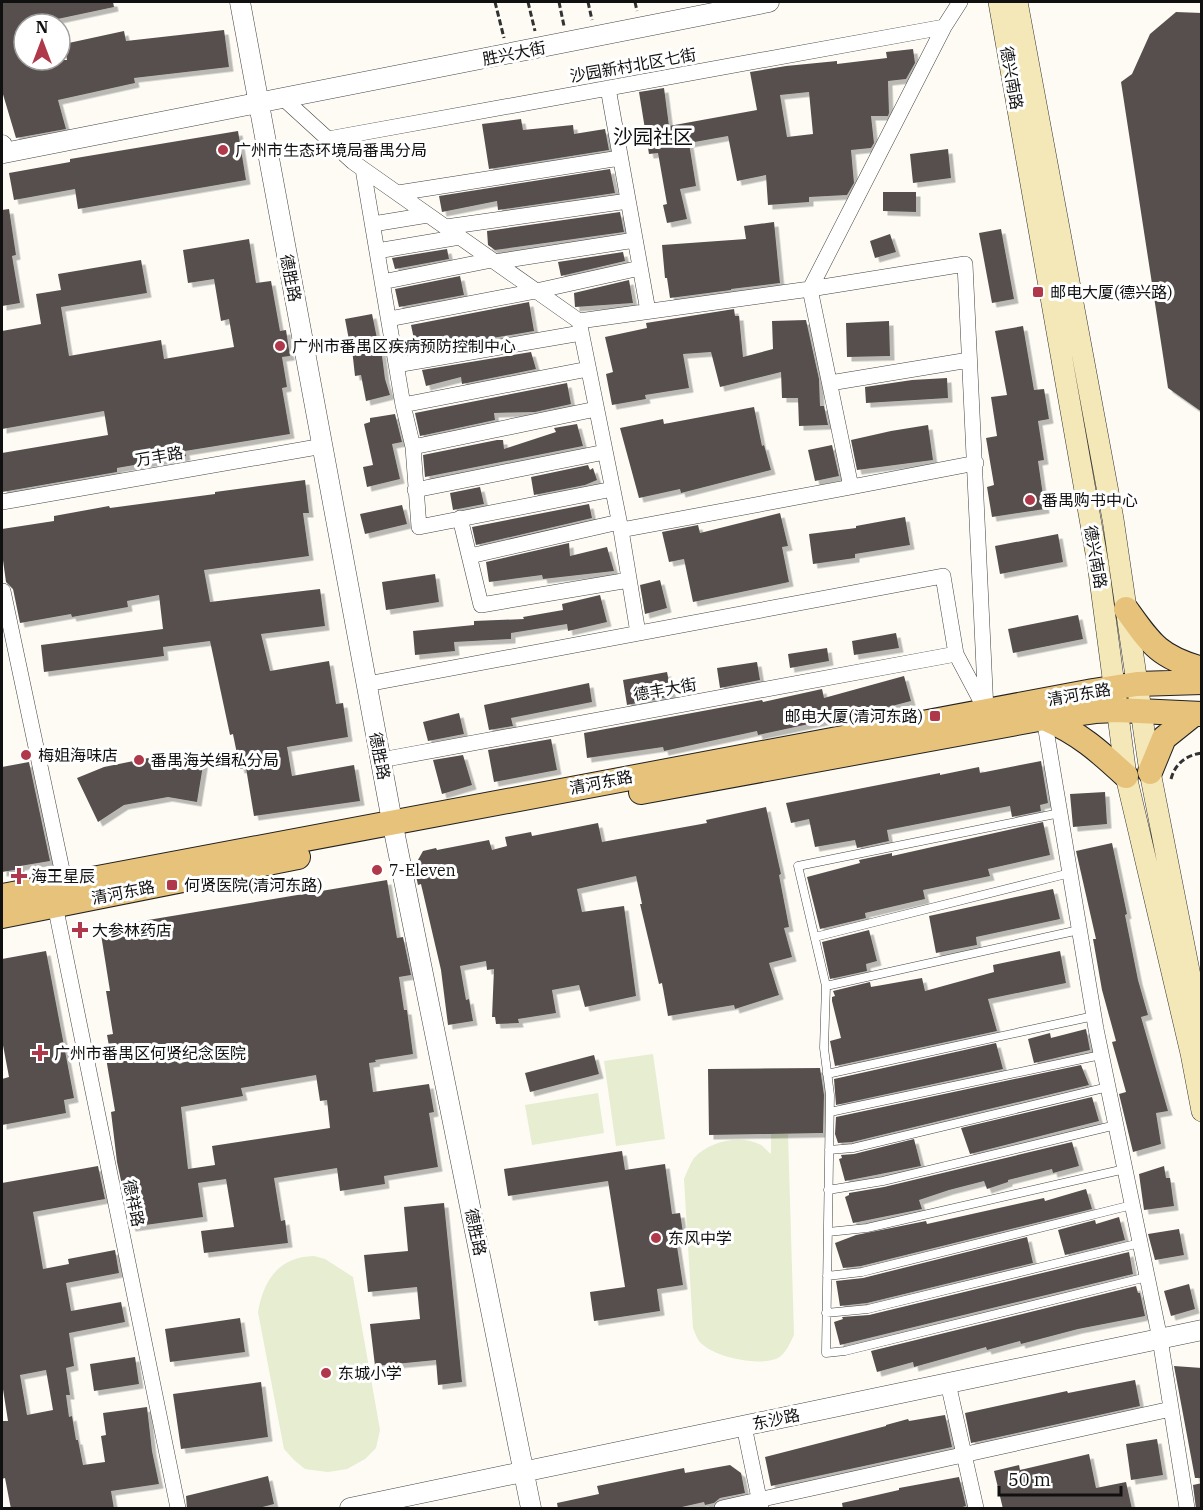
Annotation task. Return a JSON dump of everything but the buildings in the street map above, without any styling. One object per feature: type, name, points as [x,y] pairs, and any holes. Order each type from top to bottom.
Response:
[{"type":"main road","name":"德兴南路","points":[[999,2],[1123,694]]},
{"type":"main road","name":"德兴南路","points":[[1017,2],[1113,519],[1126,609],[1123,694],[1126,776],[1191,1053],[1202,1111]]},
{"type":"main road","points":[[1126,609],[1164,655],[1202,669]]},
{"type":"main road","name":"清河东路","points":[[2,916],[60,895],[986,711],[1202,682]]},
{"type":"main road","name":"清河东路","points":[[1123,694],[1142,712],[1198,714]]},
{"type":"main road","name":"清河东路","points":[[394,829],[1095,711],[1123,694]]},
{"type":"main road","points":[[1142,712],[1160,778],[1202,1037]]},
{"type":"main road","points":[[1160,778],[1164,738],[1198,714]]},
{"type":"main road","points":[[1044,718],[1066,728],[1096,748],[1126,776]]},
{"type":"main road","name":"清河东路","points":[[2,896],[60,895]]},
{"type":"street","name":"德胜路","points":[[240,2],[394,829],[531,1509]]},
{"type":"street","name":"胜兴大街","points":[[2,145],[4,153],[769,2]]},
{"type":"street","points":[[851,487],[810,289],[944,27],[960,2]]},
{"type":"street","name":"沙园新村北区七街","points":[[328,139],[944,27]]},
{"type":"street","points":[[608,88],[648,311]]},
{"type":"street","points":[[284,99],[363,169],[536,291],[580,327],[613,489],[638,633]]},
{"type":"street","points":[[398,193],[620,158]]},
{"type":"street","points":[[363,169],[403,405],[413,447],[419,527],[613,489]]},
{"type":"street","points":[[446,228],[628,201]]},
{"type":"street","points":[[373,224],[428,214]]},
{"type":"street","points":[[377,251],[460,237]]},
{"type":"street","points":[[382,282],[493,261],[635,240]]},
{"type":"street","points":[[396,365],[648,311],[810,289],[965,264],[986,711]]},
{"type":"street","points":[[389,319],[536,291],[640,268]]},
{"type":"street","points":[[830,384],[969,360]]},
{"type":"street","points":[[403,405],[588,369]]},
{"type":"street","points":[[413,447],[596,409]]},
{"type":"street","name":"万丰路","points":[[2,502],[323,446]]},
{"type":"street","points":[[415,490],[605,452]]},
{"type":"street","points":[[470,556],[620,526],[851,487],[976,463]]},
{"type":"street","points":[[460,518],[481,605],[629,580]]},
{"type":"street","points":[[367,684],[943,576],[956,654],[986,711]]},
{"type":"street","name":"德祥路","points":[[3,591],[178,1509]]},
{"type":"street","name":"德丰大街","points":[[381,760],[956,654]]},
{"type":"street","points":[[1044,718],[1101,1055],[1160,1339],[1187,1509]]},
{"type":"street","name":"东沙路","points":[[350,1509],[1202,1330]]},
{"type":"street","points":[[948,1383],[976,1509]]},
{"type":"street","points":[[722,1509],[760,1505],[964,1454],[1171,1409]]},
{"type":"street","points":[[744,1426],[760,1505]]},
{"type":"lane","points":[[1059,813],[798,866],[826,986],[824,1048],[830,1112],[826,1353],[844,1351],[1147,1277]]},
{"type":"lane","points":[[815,936],[1070,873]]},
{"type":"lane","points":[[826,986],[1079,930]]},
{"type":"lane","points":[[827,1074],[1094,1016]]},
{"type":"lane","points":[[830,1112],[1101,1055]]},
{"type":"lane","points":[[829,1150],[853,1148],[1108,1087]]},
{"type":"lane","points":[[828,1190],[883,1181],[1116,1125]]},
{"type":"lane","points":[[828,1232],[867,1228],[1125,1169]]},
{"type":"lane","points":[[827,1276],[862,1272],[1132,1205]]},
{"type":"lane","points":[[826,1313],[868,1308],[1140,1244]]},
{"type":"path","points":[[495,2],[508,54]]},
{"type":"path","points":[[528,2],[539,48]]},
{"type":"path","points":[[559,2],[568,42]]},
{"type":"path","points":[[1160,778],[1192,754],[1202,753]]},
{"type":"green space","points":[[653,1054],[665,1139],[616,1146],[604,1061]]},
{"type":"green space","points":[[598,1093],[604,1133],[532,1145],[525,1105]]},
{"type":"green space","points":[[771,1134],[788,1134],[794,1335],[786,1351],[778,1358],[770,1361],[748,1361],[725,1356],[705,1347],[693,1328],[684,1179],[694,1158],[700,1152],[726,1141],[753,1142],[761,1145],[771,1154]]},
{"type":"green space","points":[[314,1256],[325,1259],[353,1277],[380,1430],[376,1448],[365,1459],[347,1469],[328,1472],[305,1469],[284,1449],[258,1312],[264,1289],[282,1265],[302,1257]]},
{"type":"place","name":"广州市生态环境局番禺分局","points":[[223,150]]},
{"type":"place","name":"邮电大厦(德兴路)","points":[[1038,292]]},
{"type":"place","name":"广州市番禺区疾病预防控制中心","points":[[280,346]]},
{"type":"place","name":"番禺购书中心","points":[[1030,500]]},
{"type":"place","name":"邮电大厦(清河东路)","points":[[935,716]]},
{"type":"place","name":"梅姐海味店","points":[[26,755]]},
{"type":"place","name":"番禺海关缉私分局","points":[[139,760]]},
{"type":"place","name":"7-Eleven","points":[[377,870]]},
{"type":"place","name":"海王星辰","points":[[19,876]]},
{"type":"place","name":"何贤医院(清河东路)","points":[[172,885]]},
{"type":"place","name":"大参林药店","points":[[80,930]]},
{"type":"place","name":"广州市番禺区何贤纪念医院","points":[[40,1053]]},
{"type":"place","name":"东风中学","points":[[656,1238]]},
{"type":"place","name":"东城小学","points":[[326,1373]]},
{"type":"district","name":"沙园社区","points":[[653,136]]}]
